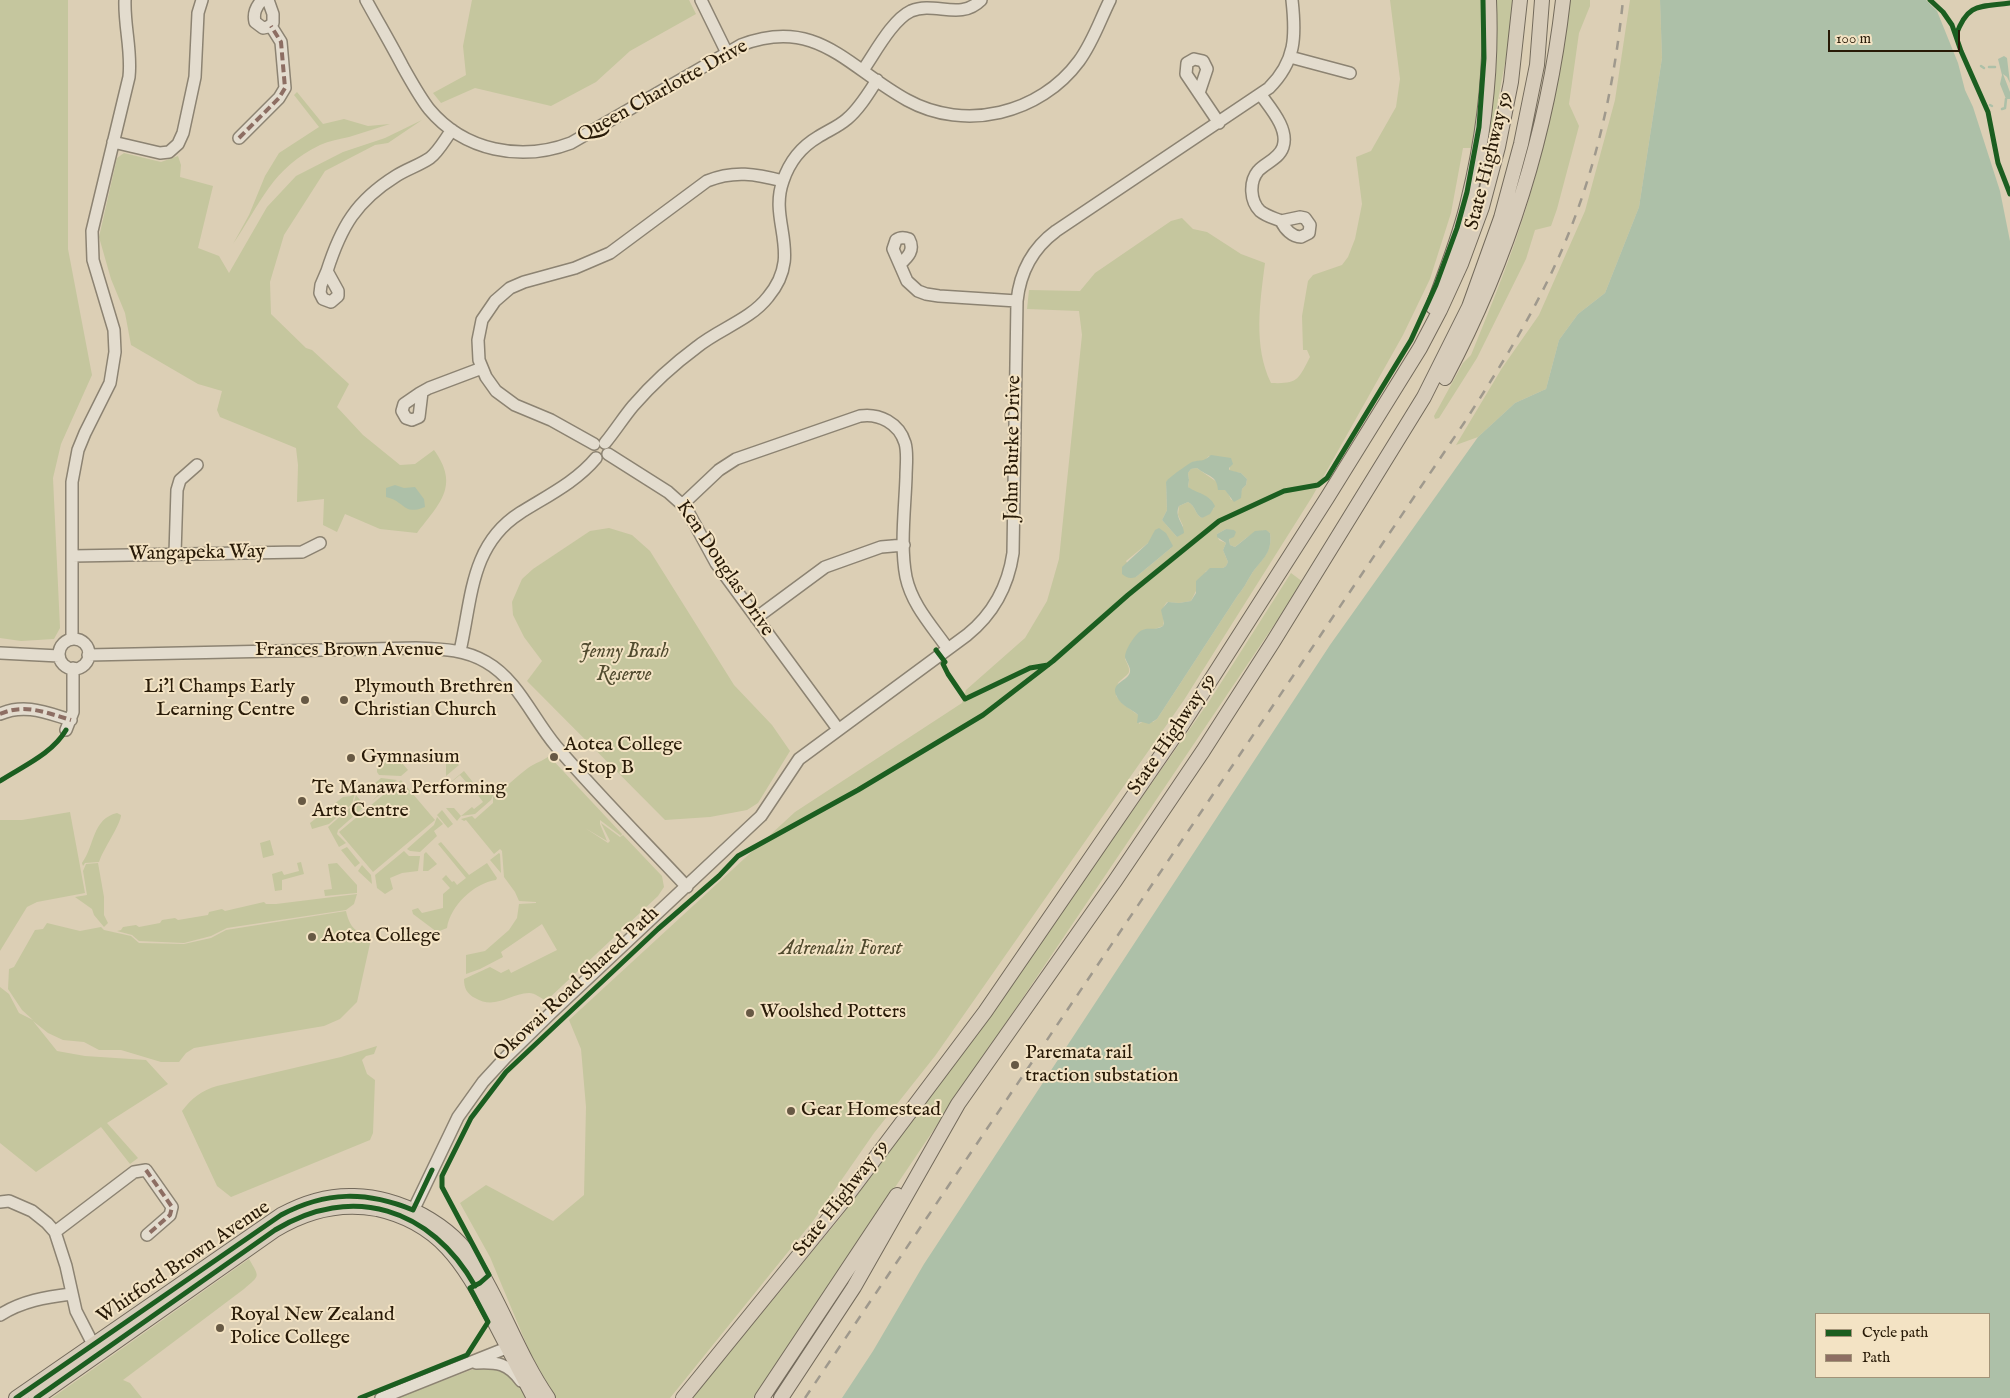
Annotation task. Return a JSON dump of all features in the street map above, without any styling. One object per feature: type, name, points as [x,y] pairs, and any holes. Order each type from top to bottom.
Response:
[{"type":"main road","points":[[1420,348],[1468,203],[1482,135],[1489,60],[1489,0]]},
{"type":"main road","name":"State Highway 59","points":[[683,1398],[843,1201],[985,1012],[1182,725],[1420,348],[1461,264],[1482,208],[1498,147],[1511,82],[1520,0]]},
{"type":"main road","name":"State Highway 59","points":[[781,1398],[854,1287],[965,1093],[1096,908],[1199,757],[1274,642],[1424,397],[1469,307],[1501,218],[1521,144],[1537,65],[1542,0]]},
{"type":"main road","points":[[1424,397],[1445,378],[1462,345],[1490,284],[1519,201],[1532,158],[1550,80],[1562,0]]},
{"type":"main road","points":[[762,1398],[965,1093]]},
{"type":"main road","name":"Whitford Brown Avenue","points":[[16,1398],[95,1350],[275,1230],[300,1216],[332,1208],[350,1206],[411,1215],[443,1242],[460,1260],[513,1346],[548,1398]]},
{"type":"main road","name":"Whitford Brown Avenue","points":[[513,1346],[533,1398]]},
{"type":"main road","name":"Whitford Brown Avenue","points":[[36,1398],[95,1350]]},
{"type":"street","points":[[72,639],[71,496],[75,463],[85,433],[110,383],[115,362],[114,330],[97,278],[92,243],[95,218],[130,68],[124,0]]},
{"type":"street","points":[[113,142],[160,153],[169,152],[178,144],[183,133],[195,77],[198,14],[202,0]]},
{"type":"street","points":[[262,0],[254,12],[255,22],[263,28],[271,26]]},
{"type":"street","points":[[240,138],[280,98],[285,88],[281,42],[271,26],[273,14],[268,0]]},
{"type":"street","name":"Queen Charlotte Drive","points":[[366,0],[420,97],[438,118],[452,130],[475,143],[508,152],[535,152],[558,148],[586,136],[727,53],[756,39],[772,36],[790,36],[818,42],[908,101],[942,113],[980,116],[1001,113],[1020,107],[1049,91],[1067,75],[1078,63],[1094,36],[1110,0]]},
{"type":"street","points":[[863,70],[893,26],[910,11],[924,8],[963,10],[974,6],[981,0]]},
{"type":"street","name":"John Burke Drive","points":[[411,1215],[458,1117],[483,1082],[535,1028],[762,816],[799,759],[974,630],[990,612],[1002,592],[1011,565],[1017,300],[1026,267],[1037,249],[1049,236],[1261,95],[1282,74],[1290,57],[1295,35],[1292,0]]},
{"type":"street","points":[[702,2],[727,53]]},
{"type":"street","points":[[1290,57],[1350,73]]},
{"type":"street","points":[[460,651],[476,571],[489,542],[507,523],[573,481],[596,458],[604,458],[602,447],[633,407],[673,365],[699,345],[760,306],[776,287],[785,252],[779,208],[782,181],[800,151],[848,118],[876,80]]},
{"type":"street","points":[[1199,93],[1219,123]]},
{"type":"street","points":[[1261,95],[1281,126],[1283,148],[1276,157],[1258,172],[1252,182],[1252,195],[1259,210],[1281,221]]},
{"type":"street","points":[[327,271],[341,232],[356,210],[396,176],[432,157],[452,130]]},
{"type":"street","name":"Ken Douglas Drive","points":[[782,181],[750,173],[734,174],[718,177],[696,188],[628,241],[601,258],[576,268],[524,282],[510,288],[495,301],[482,320],[478,340],[482,368],[492,385],[504,398],[602,447],[683,504],[693,518],[716,563],[838,729]]},
{"type":"street","points":[[900,264],[907,281],[912,287],[926,294],[1017,300]]},
{"type":"street","points":[[422,392],[445,381],[482,368]]},
{"type":"street","points":[[683,504],[719,470],[736,459],[854,417],[871,415],[891,423],[902,435],[905,445],[905,570],[911,594],[948,649]]},
{"type":"street","points":[[175,554],[177,490],[180,480],[197,465]]},
{"type":"street","name":"Wangapeka Way","points":[[72,556],[302,552],[320,543]]},
{"type":"street","points":[[756,618],[825,567],[881,547],[904,545]]},
{"type":"street","points":[[72,639],[84,643],[88,655],[84,665],[73,668],[62,663],[59,656],[64,643],[72,639]]},
{"type":"street","name":"Frances Brown Avenue","points":[[88,655],[416,648],[460,651],[487,662],[504,675],[557,747],[686,886]]},
{"type":"street","points":[[0,653],[59,656]]},
{"type":"street","points":[[0,714],[12,709],[25,708],[68,725],[74,701],[73,668]]},
{"type":"street","points":[[55,1232],[134,1172],[146,1170],[172,1207],[170,1215],[147,1235]]},
{"type":"street","points":[[0,1202],[8,1201],[32,1211],[55,1232],[66,1266],[76,1311],[95,1350]]},
{"type":"street","points":[[0,1316],[10,1309],[33,1300],[72,1294]]},
{"type":"street","points":[[381,1398],[513,1346]]},
{"type":"street","points":[[464,1365],[478,1362],[504,1365],[513,1370],[533,1398]]},
{"type":"green space","points":[[0,0],[68,0],[68,249],[92,375],[61,444],[53,478],[60,628],[54,639],[21,641],[0,638]]},
{"type":"green space","points":[[472,0],[689,0],[696,14],[630,51],[596,82],[551,106],[475,88],[441,103],[433,93],[466,75],[463,46]]},
{"type":"green space","name":"Adrenalin Forest","points":[[1390,0],[1512,0],[1511,31],[1489,148],[1463,148],[1451,213],[1430,279],[1403,335],[1312,497],[1184,700],[935,1056],[874,1133],[813,1221],[670,1398],[556,1398],[531,1355],[490,1257],[460,1203],[486,1185],[553,1221],[584,1195],[586,1107],[581,1049],[569,1020],[795,812],[962,703],[966,690],[1025,638],[1047,601],[1059,559],[1082,335],[1079,311],[1027,309],[1029,290],[1080,291],[1095,273],[1171,221],[1182,218],[1193,229],[1207,232],[1241,254],[1265,263],[1259,324],[1265,369],[1271,383],[1287,383],[1296,379],[1300,376],[1310,357],[1307,350],[1303,350],[1302,316],[1308,281],[1313,275],[1342,265],[1348,257],[1355,239],[1362,204],[1356,157],[1371,151],[1396,107],[1400,79]],"holes":[[[1209,456],[1224,458],[1230,467],[1229,471],[1241,473],[1247,479],[1246,485],[1241,493],[1231,500],[1226,490],[1217,482],[1197,468],[1191,469],[1188,473],[1188,487],[1191,491],[1210,499],[1214,508],[1202,518],[1188,502],[1179,506],[1178,515],[1183,526],[1177,537],[1162,520],[1167,510],[1166,482],[1193,462],[1204,461]],[[1226,529],[1232,537],[1229,538],[1230,545],[1235,547],[1252,534],[1266,531],[1270,533],[1270,546],[1268,552],[1157,719],[1153,722],[1142,722],[1139,724],[1138,715],[1116,696],[1118,683],[1129,673],[1125,659],[1152,630],[1163,626],[1163,608],[1167,602],[1191,601],[1206,571],[1226,566],[1228,562],[1223,550],[1226,543],[1219,540],[1217,534]],[[1148,543],[1171,548],[1136,577],[1126,561]]]},
{"type":"green space","points":[[1570,0],[1590,0],[1590,6],[1579,33],[1569,104],[1579,126],[1557,209],[1551,226],[1535,230],[1526,259],[1477,358],[1439,418],[1435,419],[1434,416],[1463,363],[1471,355],[1504,273],[1524,216],[1549,124]]},
{"type":"green space","points":[[1630,0],[1660,0],[1662,58],[1639,207],[1605,293],[1578,314],[1559,340],[1546,389],[1515,403],[1478,437],[1456,445],[1502,368],[1539,315],[1585,211],[1615,100]]},
{"type":"green space","points":[[297,92],[323,124],[344,119],[368,126],[390,124],[320,145],[290,164],[269,188],[233,244],[249,215],[265,176],[279,153],[319,127],[294,95]]},
{"type":"green space","points":[[422,120],[388,143],[375,145],[325,171],[284,235],[270,282],[271,314],[306,348],[312,350],[349,384],[337,407],[363,435],[400,465],[415,464],[434,450],[446,474],[444,494],[417,533],[380,529],[345,514],[337,532],[323,525],[324,499],[297,502],[298,465],[296,448],[220,417],[217,410],[222,391],[198,384],[131,345],[125,313],[111,279],[99,237],[117,158],[124,153],[161,162],[178,156],[181,165],[180,177],[213,186],[198,248],[219,256],[229,273],[267,207],[296,176],[343,152],[385,138]]},
{"type":"green space","name":"Jenny Brash Reserve","points":[[609,528],[632,535],[650,551],[734,685],[772,725],[790,751],[758,803],[747,810],[710,817],[665,820],[527,681],[542,661],[524,637],[513,615],[512,602],[522,579],[533,569],[590,531]]},
{"type":"green space","points":[[1291,573],[1303,582],[753,1398],[692,1398],[840,1218],[1124,823],[1210,700]]},
{"type":"green space","points":[[388,755],[392,759],[396,756],[408,770],[401,776],[379,775],[377,764]]},
{"type":"green space","points":[[549,756],[622,834],[621,836],[600,820],[600,824],[607,841],[585,828],[608,843],[610,841],[601,823],[620,837],[623,835],[662,876],[664,887],[658,896],[546,1001],[529,993],[496,1002],[482,1001],[468,993],[465,988],[464,979],[490,967],[501,973],[509,969],[511,973],[557,950],[542,924],[501,952],[503,957],[466,974],[466,955],[485,951],[509,930],[517,918],[519,904],[536,902],[519,901],[504,877],[502,851],[500,849],[494,854],[466,820],[461,819],[472,816],[475,819],[493,803],[493,797],[528,768]]},
{"type":"green space","points":[[456,762],[459,765],[446,776],[446,764]]},
{"type":"green space","points":[[464,771],[476,786],[472,789],[460,775],[443,789],[446,793],[435,795]]},
{"type":"green space","points":[[381,778],[397,780],[372,801],[380,793],[374,784]]},
{"type":"green space","points":[[401,780],[435,820],[373,872],[339,832]]},
{"type":"green space","points":[[485,782],[494,793],[491,800],[475,814],[461,816],[472,807],[474,809],[483,802],[475,791]]},
{"type":"green space","points":[[355,793],[352,804],[329,824],[312,829],[310,823],[343,797],[351,796]]},
{"type":"green space","points":[[356,795],[365,806],[338,830],[337,834],[346,843],[339,847],[328,827],[353,805]]},
{"type":"green space","points":[[446,808],[454,808],[461,816],[457,821]]},
{"type":"green space","points":[[442,810],[453,824],[448,828],[437,815]]},
{"type":"green space","points":[[70,812],[85,893],[37,902],[27,907],[0,951],[0,820],[22,820]]},
{"type":"green space","points":[[117,813],[121,815],[120,819],[99,862],[85,863],[83,866],[82,863],[98,827],[109,816]]},
{"type":"green space","points":[[437,817],[443,824],[434,831],[437,836],[420,852],[407,849],[434,825]]},
{"type":"green space","points":[[270,840],[274,855],[263,858],[260,843]]},
{"type":"green space","points":[[441,842],[469,875],[487,863],[497,878],[479,886],[464,897],[453,912],[447,928],[437,932],[413,914],[412,910],[418,908],[422,913],[443,908],[443,894],[450,888],[442,879],[446,875],[457,885],[466,878],[438,844]]},
{"type":"green space","points":[[347,847],[360,863],[355,867],[341,850]]},
{"type":"green space","points":[[404,851],[409,856],[420,856],[418,871],[402,873],[390,878],[393,889],[385,894],[377,888],[375,875]]},
{"type":"green space","points":[[426,852],[437,864],[428,871],[423,871],[424,854]]},
{"type":"green space","points":[[500,854],[501,873],[490,860]]},
{"type":"green space","points":[[301,862],[304,874],[282,880],[282,890],[275,891],[272,874],[282,871],[284,875],[299,871],[297,863]]},
{"type":"green space","points":[[98,863],[104,897],[104,915],[108,923],[104,927],[94,915],[92,909],[75,897],[87,895],[83,871],[86,864]]},
{"type":"green space","points":[[337,863],[357,885],[357,893],[325,896],[324,890],[332,889],[328,864]]},
{"type":"green space","points":[[362,865],[371,875],[372,884],[358,871]]},
{"type":"green space","points":[[357,894],[354,904],[346,910],[227,928],[211,936],[184,943],[139,941],[132,935],[117,931],[123,927],[136,925],[139,927],[160,923],[162,920],[175,918],[178,920],[208,915],[209,912],[222,909],[225,911],[264,902],[266,904],[276,904]]},
{"type":"green space","points":[[346,911],[349,922],[354,929],[371,939],[357,1002],[340,1019],[324,1026],[194,1048],[186,1053],[179,1062],[161,1062],[121,1050],[99,1050],[84,1042],[63,1040],[48,1033],[33,1021],[57,1051],[85,1056],[146,1060],[168,1084],[107,1123],[138,1158],[130,1164],[101,1127],[36,1172],[0,1143],[0,987],[9,994],[19,1013],[33,1020],[22,1010],[8,989],[9,969],[14,967],[35,930],[43,929],[47,923],[80,931],[101,927],[104,930],[131,936],[139,943],[184,944],[211,938],[226,930]]},
{"type":"green space","points":[[377,1046],[374,1054],[366,1056],[362,1060],[367,1074],[375,1080],[373,1133],[370,1140],[231,1197],[217,1186],[182,1111],[193,1099],[206,1090],[217,1086],[341,1057]]},
{"type":"green space","points":[[249,1259],[257,1276],[253,1281],[123,1380],[130,1383],[142,1398],[52,1398]]},
{"type":"green space","points":[[494,1366],[514,1376],[528,1398],[397,1398],[471,1370]]},
{"type":"shaded area","points":[[1660,0],[1926,0],[1937,11],[1958,63],[1965,90],[1973,107],[2000,191],[2010,241],[2010,1398],[842,1398],[873,1351],[924,1264],[1330,645],[1478,437],[1515,403],[1546,389],[1559,340],[1578,314],[1605,293],[1639,207],[1662,58]]},
{"type":"shaded area","points":[[2004,56],[2007,58],[2010,83],[2003,74],[2010,92],[2010,99],[2006,99],[2000,84],[2002,75],[1998,59]]},
{"type":"shaded area","points":[[1211,455],[1231,458],[1233,464],[1229,470],[1241,473],[1247,479],[1246,485],[1242,489],[1241,498],[1234,502],[1225,490],[1218,490],[1214,479],[1197,468],[1191,469],[1188,473],[1188,487],[1206,496],[1215,506],[1210,514],[1202,518],[1188,502],[1179,506],[1178,517],[1183,526],[1184,533],[1177,537],[1162,520],[1167,510],[1166,482],[1190,463],[1203,460]]},
{"type":"shaded area","points":[[395,485],[404,488],[415,487],[424,499],[425,507],[408,509],[386,497],[386,488]]},
{"type":"shaded area","points":[[1159,528],[1166,533],[1173,546],[1136,577],[1129,578],[1122,574],[1122,567],[1148,543],[1155,530]]},
{"type":"shaded area","points":[[1226,529],[1236,532],[1234,537],[1229,539],[1230,545],[1235,547],[1255,531],[1266,530],[1270,533],[1268,552],[1157,719],[1149,724],[1137,723],[1138,715],[1121,703],[1115,692],[1117,685],[1130,672],[1125,654],[1138,633],[1163,626],[1161,610],[1168,602],[1191,601],[1196,593],[1196,581],[1210,568],[1223,568],[1226,566],[1228,562],[1223,550],[1226,543],[1217,537],[1217,534]]},
{"type":"waterway","points":[[1989,67],[1995,67]]},
{"type":"waterway","points":[[2002,109],[2005,108],[2006,99]]},
{"type":"railway","points":[[805,1398],[1464,423],[1516,339],[1536,304],[1561,252],[1587,182],[1606,111],[1619,37],[1623,0]]},
{"type":"marked path","points":[[239,138],[279,98],[285,88],[281,42],[271,26]]},
{"type":"marked path","points":[[0,714],[18,709],[27,709],[71,720]]},
{"type":"marked path","points":[[146,1170],[172,1207],[170,1215],[147,1235]]},
{"type":"cycle path","name":"Okowai Road Shared Path","points":[[360,1398],[467,1355],[488,1322],[470,1288],[480,1283],[489,1275],[442,1187],[442,1176],[471,1118],[506,1072],[658,929],[719,876],[738,856],[858,790],[983,715],[1053,661],[1128,595],[1219,521],[1284,491],[1318,485],[1327,478],[1411,340],[1436,285],[1457,228],[1467,192],[1479,127],[1484,58],[1483,0]]},
{"type":"cycle path","points":[[1930,0],[1943,12],[1952,25],[1961,51],[1988,112],[1998,163],[2010,194]]},
{"type":"cycle path","points":[[1956,35],[1970,11],[1983,6],[2010,3]]},
{"type":"cycle path","points":[[936,650],[945,662],[943,664],[948,674],[965,699],[1030,668],[1048,665]]},
{"type":"cycle path","points":[[0,781],[45,753],[66,730]]},
{"type":"cycle path","points":[[16,1398],[281,1215],[314,1201],[346,1196],[379,1199],[413,1210],[432,1170]]},
{"type":"cycle path","points":[[36,1398],[275,1230],[304,1216],[333,1208],[361,1206],[387,1211],[413,1222],[436,1238],[457,1259],[475,1286]]},
{"type":"place","name":"Li'l Champs Early Learning Centre","points":[[305,700]]},
{"type":"place","name":"Plymouth Brethren Christian Church","points":[[344,700]]},
{"type":"place","name":"Aotea College - Stop B","points":[[554,757]]},
{"type":"place","name":"Gymnasium","points":[[351,758]]},
{"type":"place","name":"Te Manawa Performing Arts Centre","points":[[302,801]]},
{"type":"place","name":"Aotea College","points":[[312,937]]},
{"type":"place","name":"Woolshed Potters","points":[[750,1013]]},
{"type":"place","name":"Paremata rail traction substation","points":[[1015,1065]]},
{"type":"place","name":"Gear Homestead","points":[[791,1111]]},
{"type":"place","name":"Royal New Zealand Police College","points":[[220,1328]]}]
